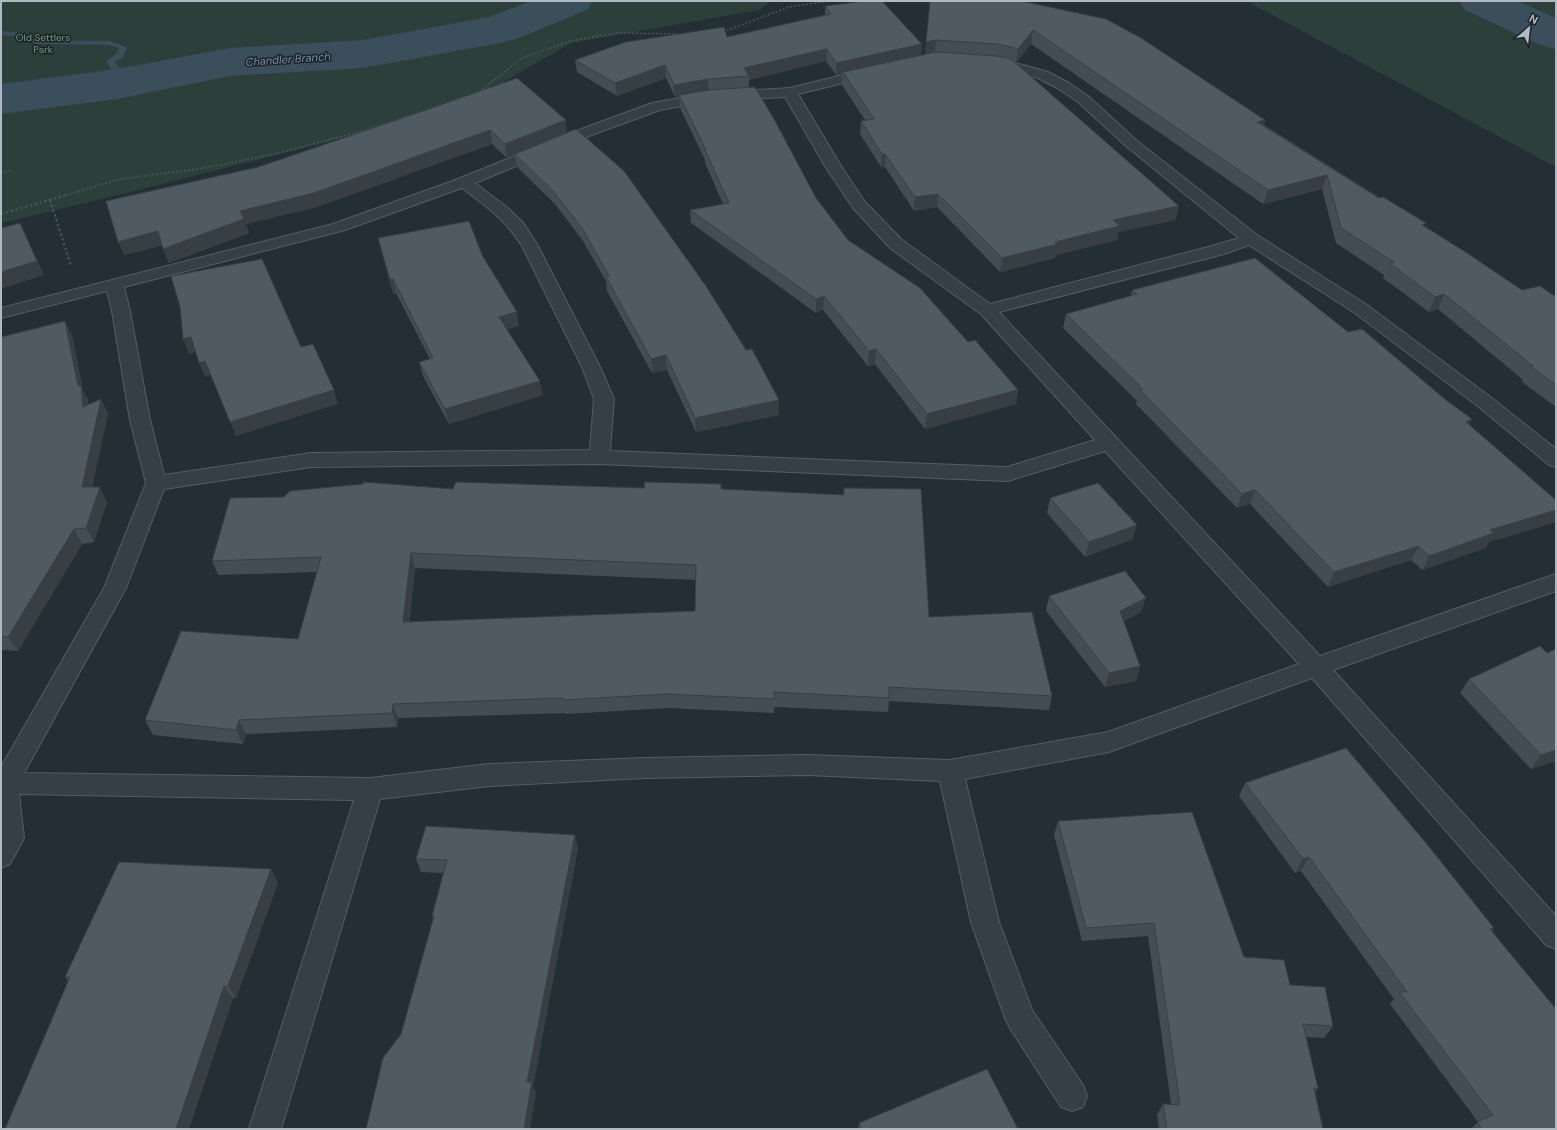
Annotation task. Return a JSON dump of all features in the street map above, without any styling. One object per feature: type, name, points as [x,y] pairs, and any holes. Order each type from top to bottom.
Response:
[{"type":"lane","points":[[974,60],[1019,68],[1043,75],[1064,86],[1083,99],[1131,142],[1250,239],[1362,309],[1486,403],[1556,460]]},
{"type":"lane","points":[[1,313],[339,227],[464,182],[584,133],[658,106],[708,97],[790,92],[884,69]]},
{"type":"lane","points":[[790,92],[833,166],[859,205],[896,244],[987,310],[1316,667],[1556,936]]},
{"type":"lane","points":[[464,182],[503,212],[522,233],[591,367],[604,399],[598,457]]},
{"type":"lane","points":[[987,310],[1218,250],[1250,239]]},
{"type":"lane","points":[[1,856],[11,838],[2,784],[115,588],[156,483],[140,420],[121,311],[114,284]]},
{"type":"lane","points":[[156,483],[311,460],[598,457],[1008,474],[1108,443]]},
{"type":"lane","points":[[2,784],[370,789],[489,775],[645,768],[808,765],[950,771],[1109,742],[1556,582]]},
{"type":"lane","points":[[950,771],[985,922],[1020,1018],[1072,1096]]},
{"type":"lane","points":[[265,1129],[370,789]]},
{"type":"path","points":[[1,2],[9,1]]},
{"type":"path","points":[[716,32],[729,31],[743,24],[789,7],[829,1]]},
{"type":"path","points":[[474,94],[481,91],[522,58],[581,37],[630,32],[682,34]]},
{"type":"path","points":[[1,214],[88,187],[120,179],[198,169],[275,154],[369,129],[411,116]]},
{"type":"path","points":[[1,173],[11,170]]},
{"type":"path","points":[[50,200],[80,293]]},
{"type":"green space","name":"Old Settlers Park","points":[[1,1],[772,1],[759,10],[571,43],[455,110],[131,192],[1,223]]},
{"type":"green space","points":[[1246,1],[1556,1],[1556,167]]},
{"type":"building","points":[[865,1],[882,1],[922,44],[836,63],[827,49],[744,68],[749,76],[708,79],[674,85],[665,65],[615,83],[575,60],[626,42],[724,27],[727,37],[831,14],[825,6]]},
{"type":"building","points":[[930,1],[1021,1],[1106,19],[1141,38],[1265,120],[1257,122],[1379,198],[1383,197],[1426,223],[1422,225],[1522,290],[1540,286],[1556,297],[1556,385],[1530,366],[1533,366],[1444,294],[1435,297],[1389,263],[1394,262],[1341,228],[1327,175],[1268,190],[1033,30],[1018,49],[998,44],[936,40],[926,42]]},
{"type":"building","points":[[936,52],[997,56],[1011,59],[1179,206],[1113,220],[1120,226],[1055,242],[1058,244],[1002,258],[938,194],[915,197],[885,154],[882,154],[861,121],[874,119],[843,72]]},
{"type":"building","points":[[517,78],[566,120],[505,144],[490,130],[314,193],[240,211],[244,219],[163,249],[158,231],[118,242],[106,201],[258,167]]},
{"type":"building","points":[[755,87],[774,119],[816,198],[848,240],[920,288],[968,342],[975,340],[1018,390],[927,414],[876,349],[869,351],[824,296],[816,299],[690,210],[729,203],[706,150],[679,95],[709,90]]},
{"type":"building","points":[[576,129],[624,171],[706,286],[746,350],[752,349],[779,400],[695,418],[666,355],[651,359],[606,277],[609,276],[582,228],[553,191],[515,154]]},
{"type":"building","points":[[469,221],[482,255],[517,312],[499,317],[540,381],[445,409],[419,362],[433,358],[393,279],[390,280],[378,238]]},
{"type":"building","points":[[20,223],[37,261],[1,272],[1,228]]},
{"type":"building","points":[[1255,258],[1348,332],[1362,329],[1446,400],[1472,419],[1466,422],[1556,500],[1556,510],[1490,530],[1494,533],[1429,556],[1419,546],[1334,572],[1255,490],[1242,494],[1140,390],[1143,389],[1066,314],[1137,294],[1132,290]]},
{"type":"building","points":[[262,259],[301,347],[313,344],[334,390],[230,422],[205,361],[199,363],[191,337],[183,339],[180,307],[171,276]]},
{"type":"building","points":[[65,321],[78,386],[81,385],[83,407],[101,399],[82,487],[100,487],[86,528],[74,529],[8,637],[1,636],[1,337]]},
{"type":"building","points":[[364,482],[453,489],[456,482],[644,488],[645,482],[721,484],[721,489],[844,495],[844,488],[921,489],[929,617],[1032,612],[1052,696],[889,687],[889,698],[774,692],[774,699],[666,694],[563,700],[563,698],[393,704],[392,713],[239,720],[236,730],[145,720],[181,631],[298,639],[321,557],[212,561],[230,498],[284,497],[290,491],[363,484]],"holes":[[[411,553],[696,565],[695,611],[403,622]]]},
{"type":"building","points":[[1098,483],[1137,525],[1089,542],[1050,498]]},
{"type":"building","points":[[1125,571],[1146,598],[1120,611],[1140,666],[1109,673],[1049,596]]},
{"type":"building","points":[[1540,646],[1547,653],[1556,649],[1556,750],[1541,755],[1469,679]]},
{"type":"building","points":[[1346,748],[1426,843],[1494,928],[1490,929],[1556,1009],[1556,1129],[1482,1129],[1477,1122],[1493,1115],[1399,992],[1407,992],[1309,857],[1303,859],[1245,783]]},
{"type":"building","points":[[1192,812],[1244,957],[1284,960],[1290,985],[1325,987],[1333,1026],[1303,1024],[1318,1088],[1314,1088],[1323,1129],[1167,1129],[1163,1104],[1180,1105],[1154,923],[1086,928],[1058,821]]},
{"type":"building","points":[[426,826],[575,835],[527,1082],[532,1082],[524,1129],[366,1129],[383,1058],[401,1034],[434,916],[432,916],[447,860],[416,859]]},
{"type":"building","points":[[119,862],[271,869],[228,986],[224,986],[176,1129],[5,1129],[70,977],[65,977]]},
{"type":"building","points":[[987,1069],[1018,1129],[861,1129],[859,1123]]},
{"type":"waterway","name":"Chandler Branch","points":[[1,99],[117,84],[230,62],[363,54],[500,29],[571,1]]},
{"type":"waterway","name":"Chandler Branch","points":[[1481,1],[1556,35]]},
{"type":"waterway","points":[[1,33],[23,35],[37,42],[110,43],[123,47],[120,55],[110,61],[115,69],[157,77]]}]
